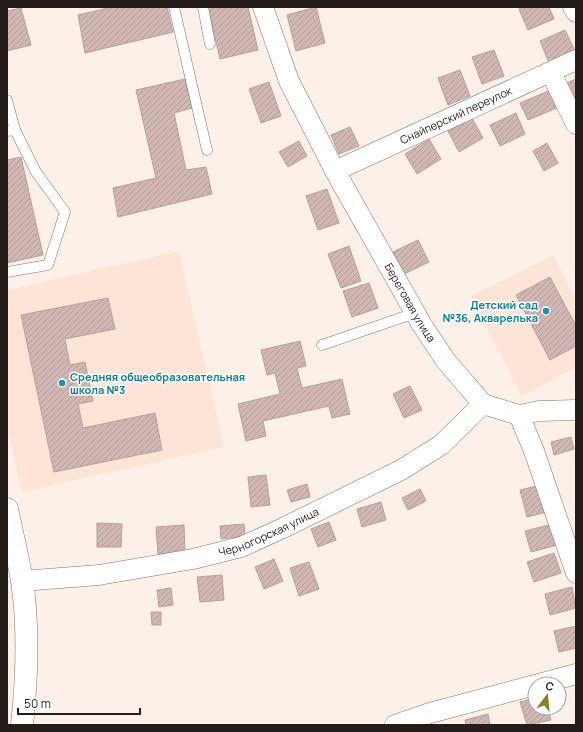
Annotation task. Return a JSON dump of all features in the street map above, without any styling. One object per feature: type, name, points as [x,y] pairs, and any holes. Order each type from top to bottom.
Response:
[{"type":"main road","points":[[7,509],[22,581],[25,609],[25,692],[22,725]]},
{"type":"street","name":"Береговая улица","points":[[263,7],[289,81],[335,170],[415,313],[446,361],[483,404]]},
{"type":"street","points":[[573,7],[576,12]]},
{"type":"street","name":"Снайперский переулок","points":[[335,170],[576,60]]},
{"type":"street","points":[[550,73],[576,124]]},
{"type":"street","points":[[483,404],[519,415],[539,411],[576,410]]},
{"type":"street","name":"Черногорская улица","points":[[22,581],[99,575],[193,559],[241,547],[401,470],[441,445],[483,404]]},
{"type":"street","points":[[519,415],[534,451],[576,573]]},
{"type":"street","points":[[395,725],[430,713],[527,687]]},
{"type":"lane","points":[[174,7],[207,150]]},
{"type":"lane","points":[[203,7],[210,44]]},
{"type":"lane","points":[[7,100],[11,131],[36,172],[65,212],[48,265],[7,272]]},
{"type":"lane","points":[[322,345],[415,313]]},
{"type":"shaded area","points":[[179,251],[224,447],[22,492],[7,428],[7,290]]},
{"type":"shaded area","points":[[553,255],[576,301],[576,368],[521,396],[471,296]]},
{"type":"building","points":[[112,7],[167,7],[173,32],[85,53],[78,15]]},
{"type":"building","points":[[208,7],[248,7],[258,50],[220,59]]},
{"type":"building","points":[[316,7],[325,43],[296,51],[287,15]]},
{"type":"building","points":[[524,7],[549,7],[554,19],[528,30],[519,9]]},
{"type":"building","points":[[21,8],[31,45],[7,51],[7,11]]},
{"type":"building","points":[[565,30],[575,51],[549,63],[540,41]]},
{"type":"building","points":[[494,50],[504,76],[482,84],[472,57]]},
{"type":"building","points":[[460,70],[470,96],[448,105],[438,78]]},
{"type":"building","points":[[185,79],[192,108],[174,113],[186,170],[206,167],[212,194],[118,217],[113,188],[156,178],[136,90]]},
{"type":"building","points":[[576,79],[576,99],[574,100],[567,83]]},
{"type":"building","points":[[269,82],[281,116],[261,123],[249,89]]},
{"type":"building","points":[[551,90],[559,107],[528,120],[520,103]]},
{"type":"building","points":[[516,113],[525,134],[500,146],[490,125]]},
{"type":"building","points":[[472,118],[483,138],[459,152],[448,131]]},
{"type":"building","points":[[350,127],[359,146],[339,154],[331,135]]},
{"type":"building","points":[[429,139],[441,159],[417,174],[405,154]]},
{"type":"building","points":[[299,141],[307,156],[288,167],[279,152]]},
{"type":"building","points":[[547,143],[558,163],[544,171],[533,151]]},
{"type":"building","points":[[21,157],[43,255],[7,263],[7,160]]},
{"type":"building","points":[[327,189],[339,223],[318,230],[306,196]]},
{"type":"building","points":[[418,240],[429,262],[404,274],[393,252]]},
{"type":"building","points":[[349,246],[361,281],[341,288],[328,254]]},
{"type":"building","name":"Детский сад №36, Акварелька","points":[[550,277],[576,326],[576,346],[550,360],[516,295]]},
{"type":"building","points":[[369,283],[378,308],[352,317],[343,291]]},
{"type":"building","name":"Средняя общеобразовательная школа №3","points":[[108,298],[115,329],[65,339],[70,365],[85,362],[93,401],[78,404],[83,428],[155,413],[162,450],[54,472],[21,315]]},
{"type":"building","points":[[300,341],[306,366],[297,368],[302,388],[342,379],[350,414],[332,418],[329,406],[263,421],[266,436],[246,441],[238,404],[280,394],[275,373],[267,375],[261,350]]},
{"type":"building","points":[[410,386],[422,410],[404,418],[393,394]]},
{"type":"building","points":[[571,437],[574,449],[554,455],[551,442]]},
{"type":"building","points":[[266,475],[270,505],[251,507],[248,477]]},
{"type":"building","points":[[307,484],[310,497],[291,502],[287,490]]},
{"type":"building","points":[[541,485],[547,512],[527,517],[520,490]]},
{"type":"building","points":[[420,489],[426,501],[408,510],[402,498]]},
{"type":"building","points":[[381,502],[386,520],[362,527],[357,509]]},
{"type":"building","points":[[329,522],[336,540],[318,547],[311,529]]},
{"type":"building","points":[[97,523],[122,524],[121,547],[97,547]]},
{"type":"building","points":[[244,524],[245,536],[221,539],[220,526]]},
{"type":"building","points":[[553,524],[558,545],[531,552],[525,531]]},
{"type":"building","points":[[184,525],[185,553],[158,554],[156,527]]},
{"type":"building","points":[[554,553],[561,573],[534,582],[527,562]]},
{"type":"building","points":[[274,559],[283,581],[264,589],[255,567]]},
{"type":"building","points":[[309,562],[319,589],[299,596],[290,568]]},
{"type":"building","points":[[222,575],[224,600],[200,602],[197,577]]},
{"type":"building","points":[[572,587],[576,608],[550,615],[545,594]]},
{"type":"building","points":[[171,588],[173,605],[159,607],[157,590]]},
{"type":"building","points":[[151,612],[161,612],[161,625],[152,625]]},
{"type":"building","points":[[576,626],[576,648],[559,652],[554,631]]},
{"type":"building","points":[[527,700],[527,716],[550,716],[551,720],[527,725],[520,702]]},
{"type":"building","points":[[488,714],[490,725],[466,725],[465,720]]},
{"type":"place","name":"Детский сад №36, Акварелька","points":[[546,311]]},
{"type":"place","name":"Средняя общеобразовательная школа №3","points":[[62,383]]}]
